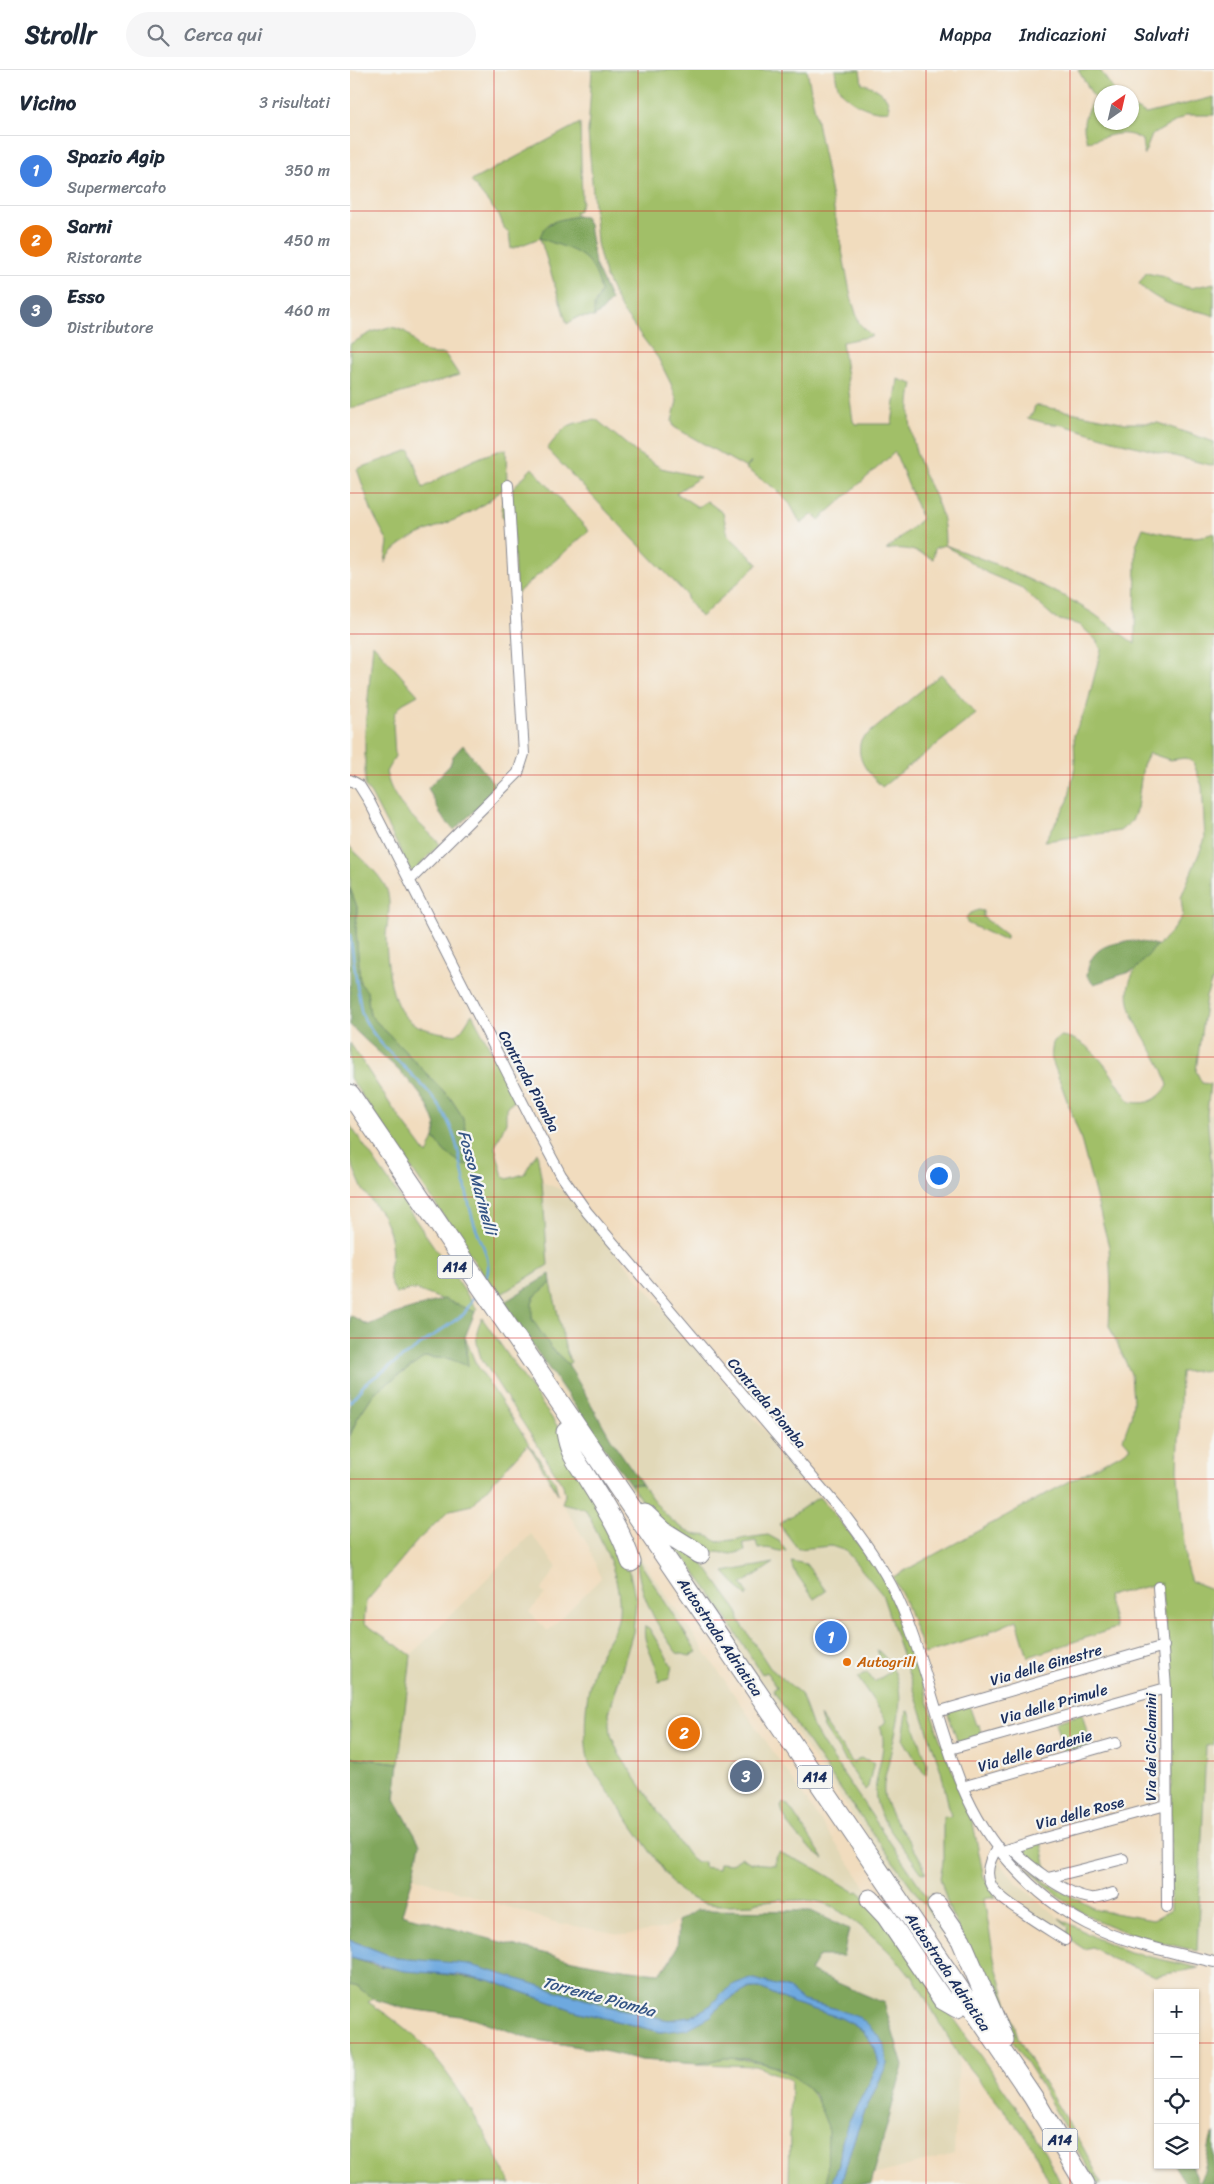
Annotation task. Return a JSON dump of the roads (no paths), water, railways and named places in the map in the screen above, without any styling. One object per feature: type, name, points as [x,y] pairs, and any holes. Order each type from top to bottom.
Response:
[{"type":"highway","name":"Autostrada Adriatica","points":[[350,1094],[400,1177],[516,1359],[1030,2116],[1070,2184]]},
{"type":"highway","name":"Autostrada Adriatica","points":[[350,1113],[400,1177],[511,1331],[1033,2097],[1085,2184]]},
{"type":"highway","points":[[566,1432],[569,1450],[606,1509],[625,1545],[631,1562]]},
{"type":"highway","points":[[596,1457],[607,1461],[654,1523],[700,1554]]},
{"type":"highway","points":[[870,1899],[886,1916],[943,2000],[957,2008]]},
{"type":"highway","points":[[937,1905],[961,1940],[1003,2038],[1034,2087],[1033,2097]]},
{"type":"street","points":[[410,880],[518,773],[524,754],[508,485]]},
{"type":"street","name":"Contrada Piomba","points":[[350,780],[359,786],[369,801],[474,1010],[561,1175],[587,1212],[846,1517],[888,1578],[902,1608],[962,1786],[979,1820],[1004,1849],[1025,1879],[1063,1909],[1089,1925],[1137,1944],[1214,1962]]},
{"type":"street","name":"Via dei Ciclamini","points":[[1158,1587],[1166,1688],[1167,1907]]},
{"type":"street","name":"Via delle Ginestre","points":[[937,1712],[1164,1646]]},
{"type":"street","name":"Via delle Primule","points":[[950,1749],[1166,1688]]},
{"type":"street","name":"Via delle Gardenie","points":[[962,1786],[1116,1743]]},
{"type":"street","name":"Via delle Rose","points":[[1004,1849],[1166,1806]]},
{"type":"street","points":[[1065,1940],[1005,1901],[992,1888],[988,1874],[989,1865],[1004,1849],[1048,1878],[1080,1895],[1092,1899],[1113,1893]]},
{"type":"street","points":[[1048,1878],[1122,1859]]},
{"type":"water","points":[[350,1940],[396,1958],[468,1964],[607,2006],[668,2020],[691,2017],[711,2005],[722,1993],[735,1984],[751,1978],[789,1989],[803,2001],[837,2009],[860,2018],[879,2036],[884,2046],[887,2064],[864,2113],[852,2145],[841,2184],[831,2184],[839,2165],[842,2142],[848,2123],[879,2064],[875,2049],[864,2032],[841,2018],[796,2004],[760,1988],[750,1988],[720,2006],[711,2016],[687,2029],[661,2032],[576,2011],[489,1980],[460,1975],[405,1971],[350,1958]]},
{"type":"waterway","name":"Fosso Marinelli","points":[[350,935],[362,1014],[378,1040],[423,1086],[442,1110],[449,1123],[458,1151],[470,1209],[487,1259],[488,1273],[485,1279]]},
{"type":"waterway","name":"Fosso Marinelli","points":[[350,1402],[365,1384],[464,1314],[477,1292]]},
{"type":"place","name":"Spazio Agip","points":[[831,1637]]},
{"type":"place","name":"Autogrill","points":[[847,1662]]},
{"type":"place","name":"Sarni","points":[[684,1733]]},
{"type":"place","name":"Esso","points":[[746,1776]]},
{"type":"water label","name":"Torrente Piomba","points":[[599,1996]]}]
